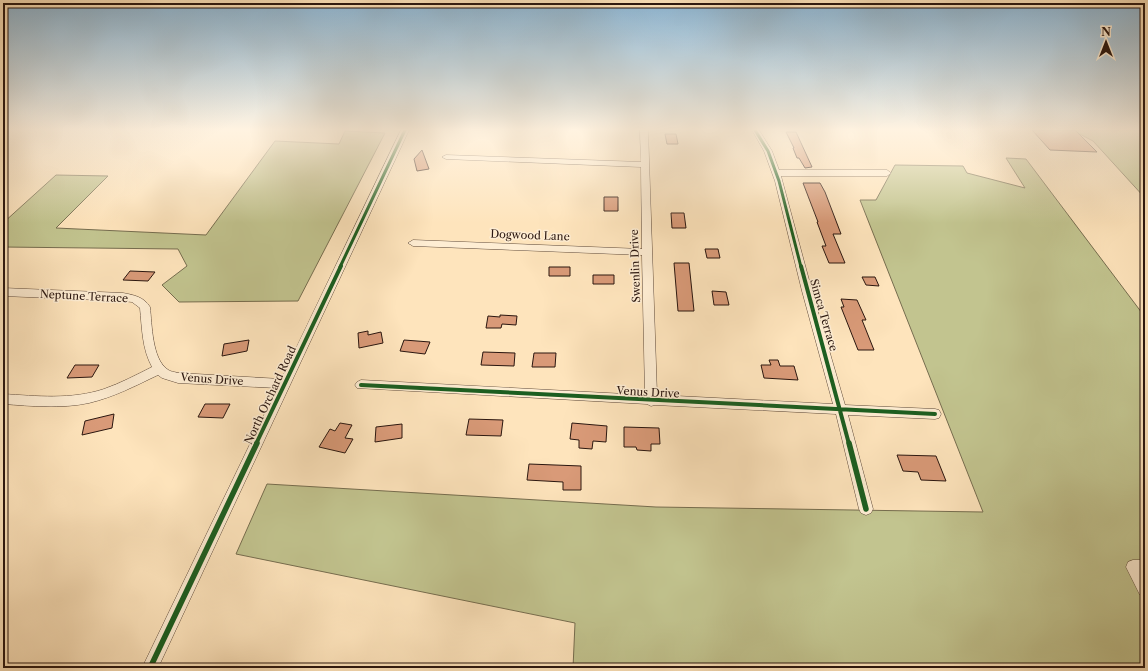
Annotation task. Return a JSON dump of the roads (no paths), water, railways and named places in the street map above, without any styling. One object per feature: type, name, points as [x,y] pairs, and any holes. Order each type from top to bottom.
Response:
[{"type":"street","name":"North Orchard Road","points":[[150,668],[390,161]]},
{"type":"street","points":[[568,161],[644,164]]},
{"type":"street","name":"Simca Terrace","points":[[772,161],[866,509]]},
{"type":"street","name":"Swenlin Drive","points":[[644,164],[651,401]]},
{"type":"street","points":[[776,173],[887,173]]},
{"type":"street","name":"Dogwood Lane","points":[[413,243],[647,252]]},
{"type":"street","name":"Neptune Terrace","points":[[3,292],[123,297],[141,302],[145,307],[152,358],[158,369]]},
{"type":"street","name":"Venus Drive","points":[[158,369],[164,374],[178,378],[285,384]]},
{"type":"street","points":[[3,399],[61,402],[80,400],[118,389],[158,369]]},
{"type":"street","name":"Venus Drive","points":[[361,386],[935,414]]},
{"type":"street","points":[[1145,568],[1132,567],[1145,590]]}]
